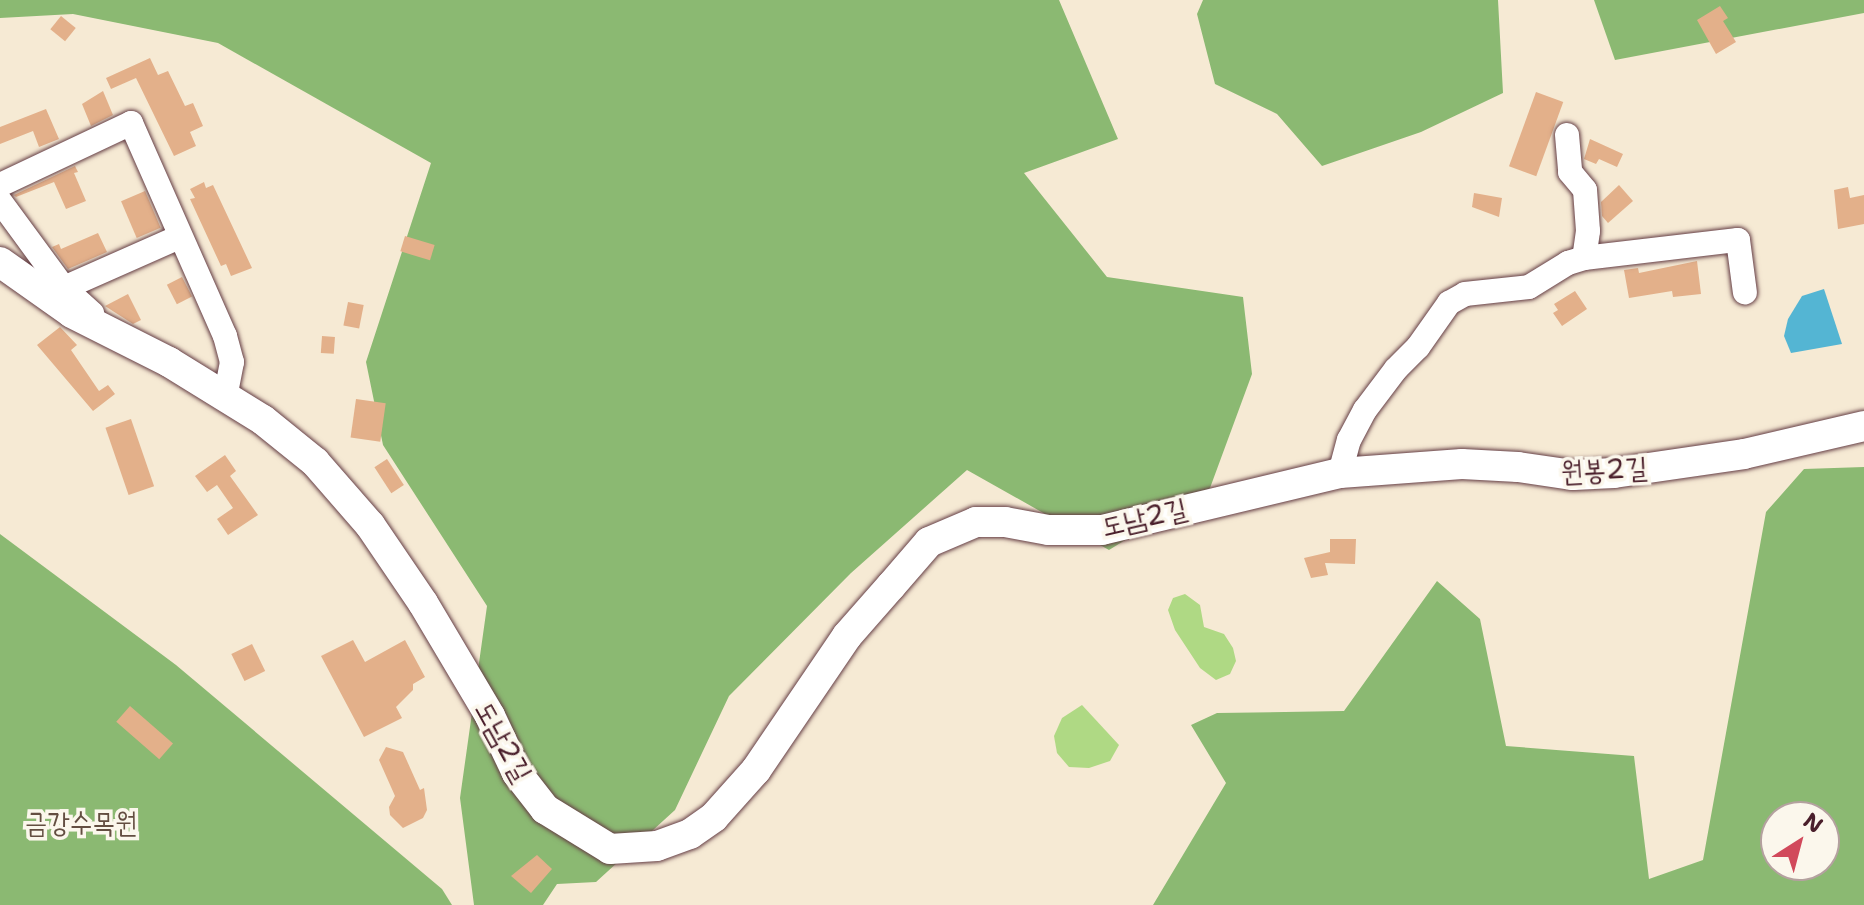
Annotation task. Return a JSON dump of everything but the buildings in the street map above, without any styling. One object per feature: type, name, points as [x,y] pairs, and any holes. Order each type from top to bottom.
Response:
[{"type":"main road","points":[[0,262],[72,313],[109,331]]},
{"type":"main road","name":"도남2길","points":[[109,331],[169,362],[263,420],[315,462],[370,525],[445,637],[490,716],[517,773],[545,809],[610,849],[657,846],[690,834],[714,817],[756,770],[847,636],[929,542],[976,522],[1005,522],[1048,530],[1102,530],[1340,473]]},
{"type":"main road","name":"원봉2길","points":[[1340,473],[1462,464],[1573,475],[1614,473],[1744,454],[1864,426]]},
{"type":"street","points":[[0,185],[131,123],[225,336],[232,362],[225,398]]},
{"type":"street","points":[[1567,135],[1570,172],[1585,190],[1588,231],[1584,258]]},
{"type":"street","name":"도남2길","points":[[0,201],[64,288],[109,331]]},
{"type":"street","points":[[64,288],[179,237]]},
{"type":"street","points":[[1340,473],[1349,440],[1365,410],[1396,369],[1418,347],[1449,303],[1465,294],[1529,287],[1568,263],[1584,258],[1738,240],[1745,293]]},
{"type":"green space","points":[[0,0],[1059,0],[1118,139],[1024,173],[1107,277],[1243,297],[1252,374],[1210,488],[1109,550],[967,470],[851,573],[729,696],[675,810],[596,882],[557,884],[543,905],[474,905],[460,798],[487,606],[383,445],[366,362],[431,163],[218,43],[73,14],[0,18]]},
{"type":"green space","points":[[1203,0],[1498,0],[1503,93],[1421,132],[1322,166],[1277,114],[1215,84],[1197,14]]},
{"type":"green space","points":[[1594,0],[1864,0],[1864,13],[1615,60]]},
{"type":"green space","points":[[1864,467],[1864,905],[1153,905],[1226,783],[1191,725],[1217,713],[1344,711],[1437,581],[1480,619],[1506,746],[1634,756],[1649,879],[1703,860],[1766,512],[1804,469]]},
{"type":"green space","name":"금강수목원","points":[[0,534],[176,665],[442,889],[452,905],[0,905]]},
{"type":"green space","points":[[1185,594],[1200,605],[1204,627],[1224,634],[1233,648],[1236,661],[1230,674],[1216,680],[1200,668],[1175,630],[1168,610],[1173,598]]},
{"type":"green space","points":[[1082,705],[1119,745],[1110,761],[1089,768],[1069,767],[1057,753],[1054,736],[1062,718]]},
{"type":"water","points":[[1824,289],[1842,344],[1791,353],[1784,336],[1788,319],[1802,296]]}]
